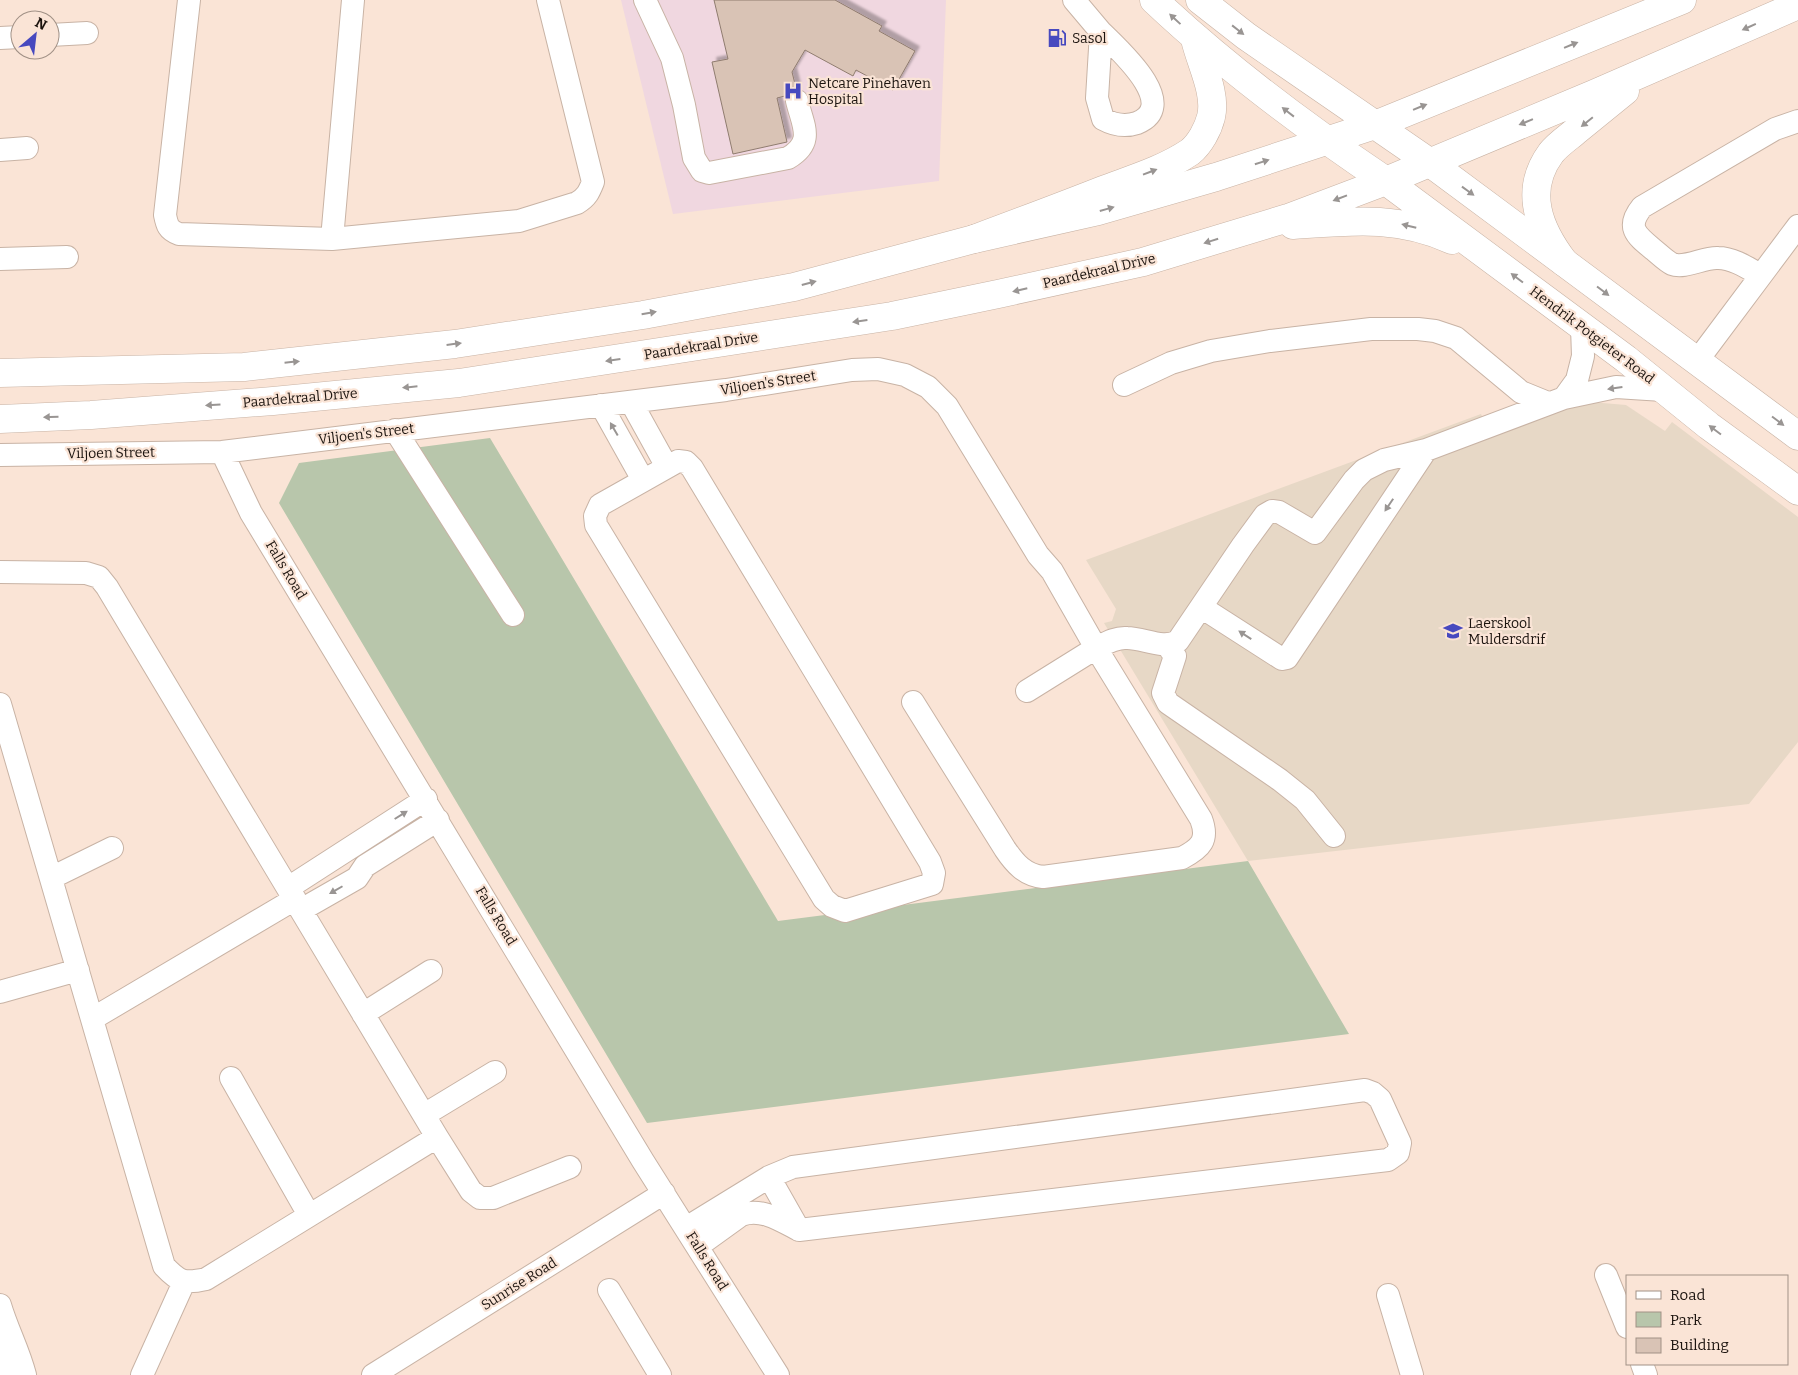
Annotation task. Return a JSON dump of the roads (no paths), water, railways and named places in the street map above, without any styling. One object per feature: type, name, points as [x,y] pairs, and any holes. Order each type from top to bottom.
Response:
[{"type":"main road","name":"Hendrik Potgieter Road","points":[[1154,0],[1195,39],[1326,141],[1386,181],[1582,327],[1709,426],[1798,491]]},
{"type":"main road","points":[[1200,0],[1246,36],[1429,162],[1798,436]]},
{"type":"main road","points":[[0,374],[244,367],[455,344],[652,313],[794,287],[974,239],[1098,211],[1216,177],[1375,125],[1682,0]]},
{"type":"main road","points":[[1564,262],[1550,244],[1540,222],[1536,203],[1537,184],[1541,171],[1552,152],[1652,69],[1798,5]]},
{"type":"main road","points":[[974,239],[1159,169],[1191,151],[1202,139],[1212,116],[1212,95],[1195,39]]},
{"type":"main road","name":"Paardekraal Drive","points":[[0,418],[91,415],[273,401],[449,384],[655,354],[892,316],[998,294],[1143,262],[1288,218],[1386,181],[1652,69]]},
{"type":"main road","points":[[1258,227],[1370,220],[1398,223],[1434,232],[1487,256]]},
{"type":"main road","points":[[0,385],[107,382],[211,375],[244,367]]},
{"type":"street","points":[[189,0],[165,215],[167,227],[179,234],[332,239],[519,221],[584,199],[593,182],[548,0]]},
{"type":"street","points":[[332,239],[353,0]]},
{"type":"street","points":[[644,0],[672,58],[682,95],[694,158],[702,171],[709,174],[788,158],[798,152],[804,144],[805,135],[796,101]]},
{"type":"street","points":[[1074,0],[1101,32]]},
{"type":"street","points":[[60,35],[87,34]]},
{"type":"street","points":[[1760,275],[1737,263],[1719,258],[1692,264],[1672,264],[1640,238],[1633,230],[1633,222],[1636,214],[1642,207],[1775,129],[1798,121]]},
{"type":"street","points":[[0,150],[27,148]]},
{"type":"street","points":[[1697,361],[1798,226]]},
{"type":"street","points":[[0,259],[67,258]]},
{"type":"street","points":[[1556,400],[1578,380],[1583,356],[1582,327]]},
{"type":"street","points":[[1124,385],[1171,363],[1211,351],[1270,341],[1371,329],[1418,329],[1435,331],[1456,338],[1521,392],[1556,400]]},
{"type":"street","name":"Viljoen's Street","points":[[222,452],[726,390],[852,370],[878,369],[905,375],[928,387],[947,406],[1038,555],[1105,643],[1203,824],[1205,829],[1204,839],[1194,852],[1182,858],[1034,876],[1016,865],[913,702]]},
{"type":"street","points":[[1027,691],[1105,643],[1127,638],[1168,645],[1178,641],[1265,515],[1272,511],[1280,512],[1315,533],[1354,480],[1364,470],[1384,460],[1426,450],[1556,400],[1616,387],[1664,390]]},
{"type":"street","points":[[631,402],[667,467]]},
{"type":"street","points":[[601,405],[643,480]]},
{"type":"street","points":[[395,430],[513,615]]},
{"type":"street","points":[[1201,607],[1282,659],[1286,659],[1426,450]]},
{"type":"street","name":"Viljoen Street","points":[[0,455],[222,452]]},
{"type":"street","name":"Falls Road","points":[[222,452],[251,513],[426,799],[643,1161],[778,1375]]},
{"type":"street","points":[[678,461],[686,462],[692,468],[930,862],[934,873],[932,884],[845,911],[832,906],[824,898],[596,525],[595,516],[600,505],[667,467],[678,461]]},
{"type":"street","points":[[1364,470],[1384,469],[1405,482]]},
{"type":"street","points":[[0,572],[86,574],[99,577],[107,587],[471,1191],[480,1198],[493,1198],[570,1167]]},
{"type":"street","points":[[1168,645],[1175,656],[1163,693],[1168,703],[1280,780],[1305,800],[1334,836]]},
{"type":"street","points":[[0,704],[164,1266],[175,1277],[184,1282],[206,1279],[437,1136]]},
{"type":"street","points":[[295,899],[353,845],[426,799]]},
{"type":"street","points":[[92,1019],[295,899],[358,878],[366,866],[438,820]]},
{"type":"street","points":[[353,845],[366,866]]},
{"type":"street","points":[[51,878],[112,848]]},
{"type":"street","points":[[0,992],[78,970]]},
{"type":"street","points":[[363,1014],[431,971]]},
{"type":"street","points":[[424,1115],[495,1072]]},
{"type":"street","points":[[230,1078],[309,1215]]},
{"type":"street","points":[[686,1228],[723,1217],[749,1212],[766,1214],[799,1230],[1388,1160],[1398,1153],[1400,1143],[1380,1099],[1373,1093],[1365,1090],[793,1167],[769,1177],[723,1217],[698,1246]]},
{"type":"street","points":[[769,1177],[799,1230]]},
{"type":"street","name":"Sunrise Road","points":[[373,1375],[664,1193]]},
{"type":"street","points":[[1606,1275],[1626,1325]]},
{"type":"street","points":[[142,1375],[184,1282]]},
{"type":"street","points":[[609,1290],[660,1375]]},
{"type":"street","points":[[1388,1295],[1412,1375]]},
{"type":"street","points":[[3,1314],[7,1375]]},
{"type":"street","points":[[3,1314],[25,1375]]},
{"type":"place","name":"Sasol","points":[[1057,38]]},
{"type":"place","name":"Netcare Pinehaven Hospital","points":[[793,91]]},
{"type":"place","name":"Laerskool Muldersdrif","points":[[1453,631]]}]
